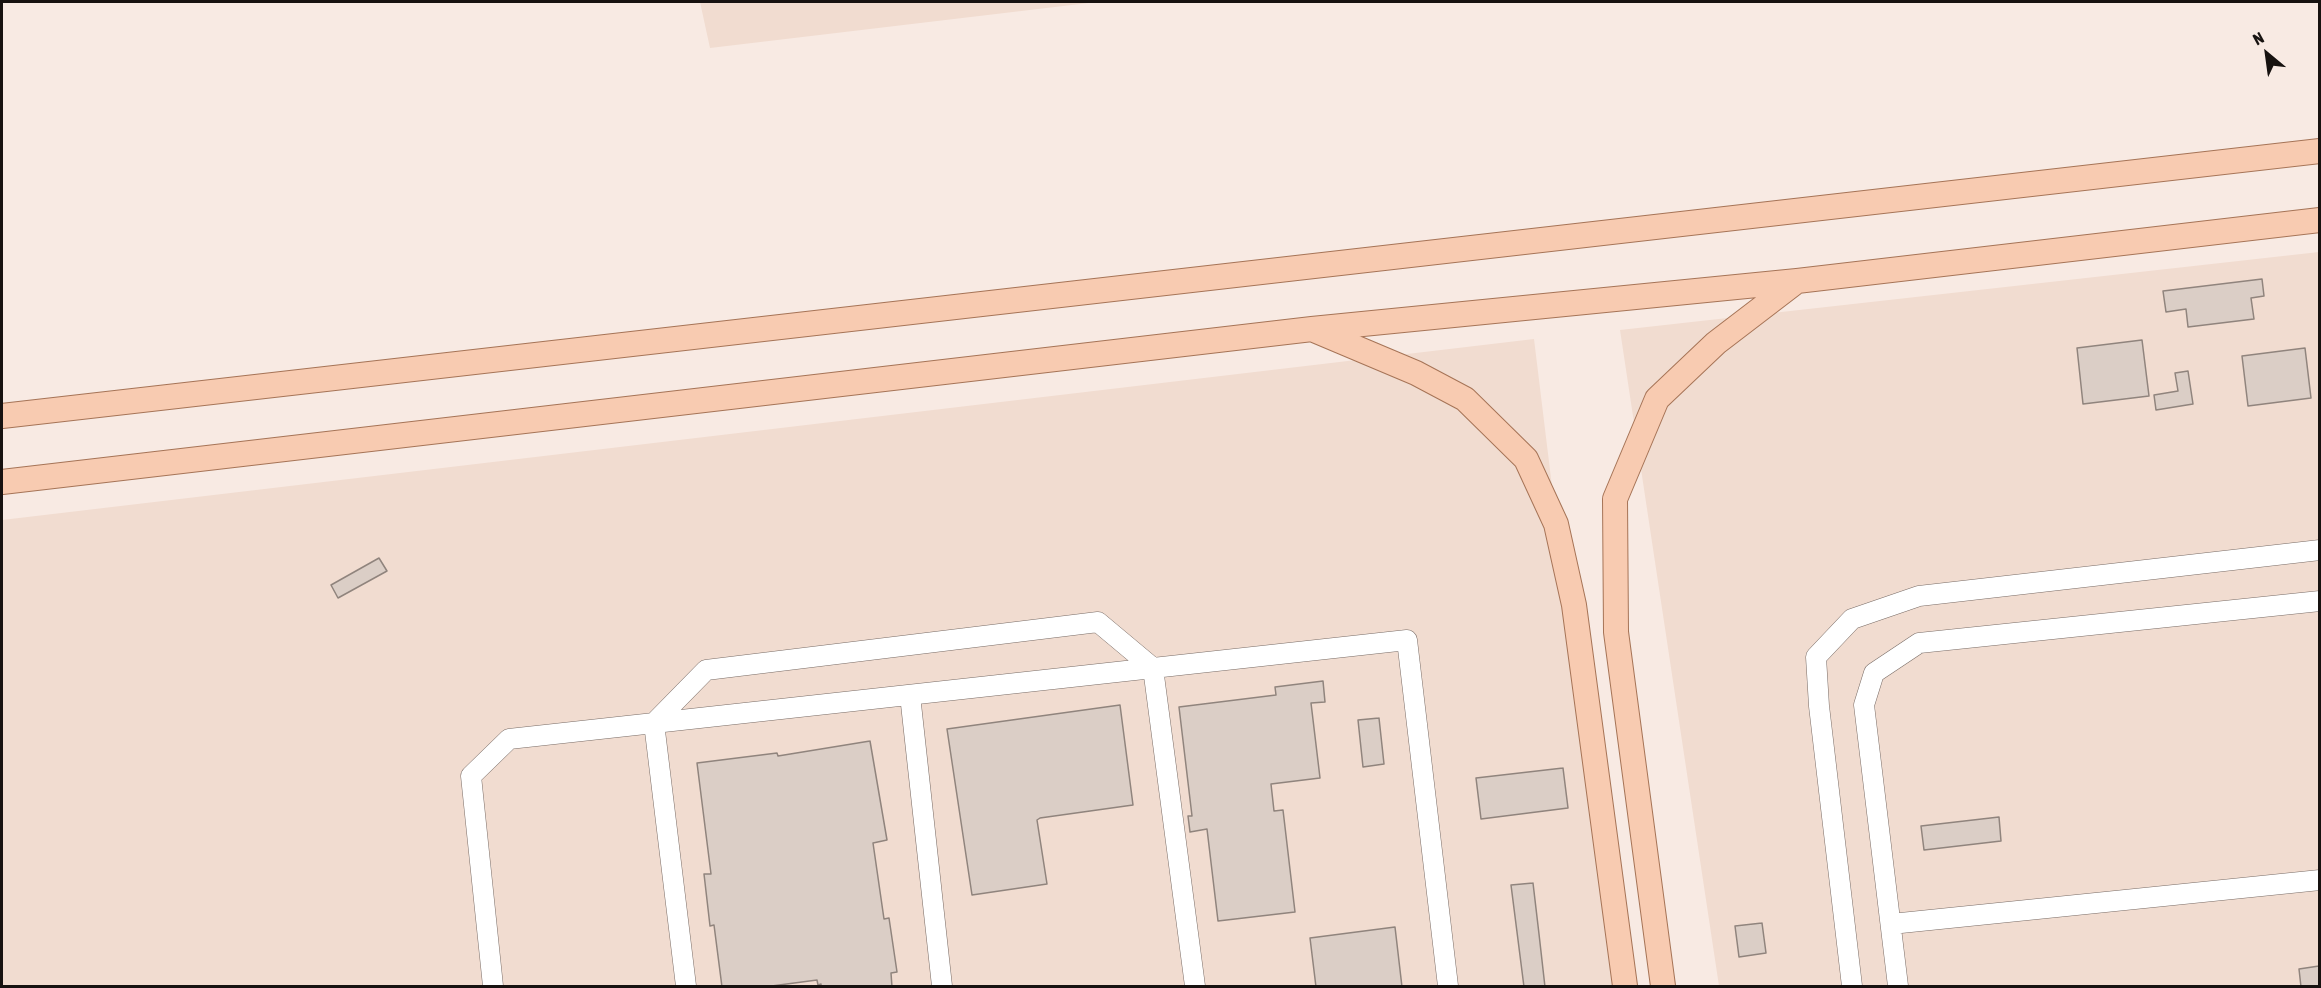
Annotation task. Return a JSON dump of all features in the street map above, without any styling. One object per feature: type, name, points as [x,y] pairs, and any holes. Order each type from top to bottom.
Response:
[{"type":"main road","points":[[2,416],[2319,151]]},
{"type":"main road","points":[[2,482],[1312,329],[1797,280],[2319,220]]},
{"type":"main road","points":[[1664,987],[1616,632],[1615,499],[1657,399],[1716,343],[1797,280]]},
{"type":"main road","points":[[1312,329],[1416,373],[1465,399],[1526,459],[1556,524],[1574,605],[1625,987]]},
{"type":"street","points":[[1852,987],[1819,706],[1816,657],[1852,619],[1919,596],[2319,550]]},
{"type":"street","points":[[1898,987],[1864,705],[1874,673],[1919,643],[2319,601]]},
{"type":"street","points":[[654,723],[706,670],[1098,622],[1154,668],[1195,987]]},
{"type":"street","points":[[493,987],[471,776],[508,739],[1407,640],[1448,987]]},
{"type":"street","points":[[910,695],[942,987]]},
{"type":"street","points":[[654,723],[686,987]]},
{"type":"street","points":[[1891,924],[2319,880]]},
{"type":"shaded area","points":[[700,2],[1097,2],[710,48]]},
{"type":"shaded area","points":[[2319,252],[2319,986],[1719,986],[1620,330]]},
{"type":"shaded area","points":[[1534,339],[1613,986],[2,986],[2,520]]},
{"type":"building","points":[[2262,279],[2264,296],[2251,298],[2254,319],[2188,327],[2186,309],[2166,312],[2163,291]]},
{"type":"building","points":[[2142,340],[2149,396],[2083,404],[2077,348]]},
{"type":"building","points":[[2305,348],[2311,398],[2248,406],[2242,356]]},
{"type":"building","points":[[2188,371],[2193,404],[2156,410],[2154,395],[2178,391],[2175,373]]},
{"type":"building","points":[[379,558],[387,571],[338,598],[331,585]]},
{"type":"building","points":[[1323,681],[1325,702],[1311,703],[1320,778],[1271,784],[1274,811],[1283,810],[1295,912],[1218,921],[1207,829],[1190,832],[1188,816],[1192,816],[1179,707],[1276,695],[1275,687]]},
{"type":"building","points":[[1120,705],[1133,805],[1040,818],[1037,820],[1047,884],[972,895],[947,729]]},
{"type":"building","points":[[1379,718],[1384,764],[1363,767],[1358,720]]},
{"type":"building","points":[[870,741],[887,840],[873,843],[884,919],[889,918],[897,972],[891,973],[892,987],[821,987],[817,980],[764,987],[722,987],[714,925],[710,926],[704,874],[711,874],[697,763],[777,753],[778,756]]},
{"type":"building","points":[[1563,768],[1568,808],[1481,819],[1476,778]]},
{"type":"building","points":[[1999,817],[2001,841],[1924,850],[1921,826]]},
{"type":"building","points":[[1533,883],[1545,987],[1524,987],[1511,885]]},
{"type":"building","points":[[1762,923],[1766,953],[1739,957],[1735,926]]},
{"type":"building","points":[[1395,927],[1402,987],[1316,987],[1310,938]]},
{"type":"building","points":[[2319,966],[2319,987],[2301,987],[2299,969]]}]
